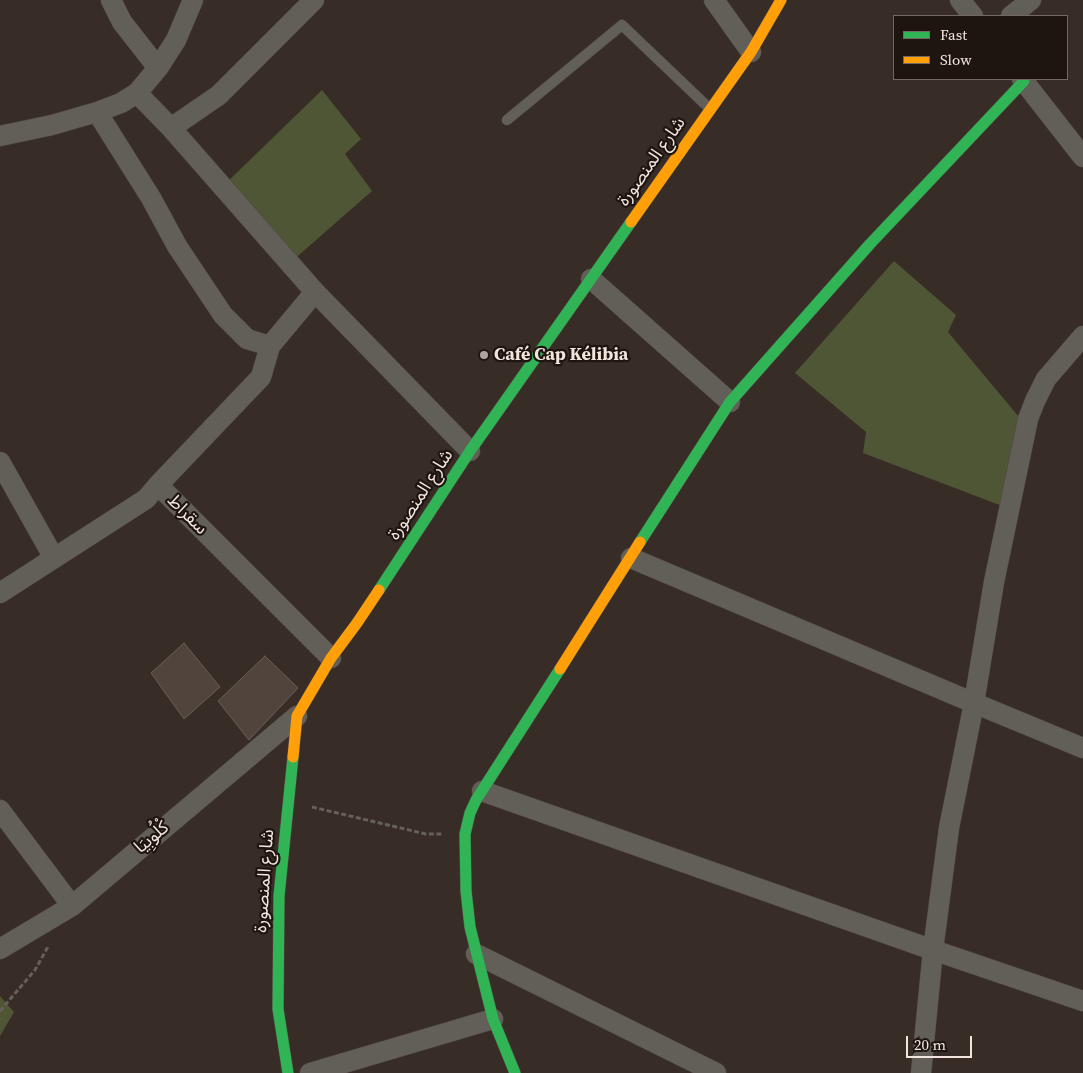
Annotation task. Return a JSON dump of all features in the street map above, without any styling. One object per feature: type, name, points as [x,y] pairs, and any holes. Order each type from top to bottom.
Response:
[{"type":"street","points":[[111,0],[122,22],[158,68]]},
{"type":"street","points":[[0,136],[52,125],[97,112],[121,103],[137,93],[158,68],[176,40],[193,0]]},
{"type":"street","points":[[171,128],[219,95],[314,0]]},
{"type":"street","points":[[714,0],[751,52]]},
{"type":"street","name":"شارع المنصورة","points":[[288,1073],[278,1009],[279,896],[297,716],[331,658],[357,623],[470,451],[751,52],[781,0]]},
{"type":"street","points":[[960,0],[972,15]]},
{"type":"street","points":[[1012,15],[1030,0]]},
{"type":"street","points":[[515,1073],[493,1019],[470,927],[466,891],[466,834],[470,813],[482,791],[730,402],[870,244],[1023,80],[1083,157]]},
{"type":"street","points":[[137,93],[171,128],[315,292],[470,451]]},
{"type":"street","points":[[97,112],[151,198],[177,246],[223,315],[247,339],[270,346]]},
{"type":"street","points":[[591,279],[730,402]]},
{"type":"street","points":[[158,485],[261,377],[270,346],[315,292]]},
{"type":"street","points":[[921,1073],[933,950],[950,828],[974,703],[994,582],[1028,419],[1046,379],[1083,336]]},
{"type":"street","points":[[0,462],[54,558]]},
{"type":"street","name":"سقراط","points":[[0,593],[146,499],[158,485],[331,658]]},
{"type":"street","points":[[631,558],[1083,748]]},
{"type":"street","name":"كْلُوبِيَا","points":[[0,949],[72,906],[297,716]]},
{"type":"street","points":[[482,791],[1083,1001]]},
{"type":"street","points":[[0,810],[72,906]]},
{"type":"street","points":[[476,954],[716,1073]]},
{"type":"street","points":[[310,1073],[493,1019]]},
{"type":"lane","points":[[507,120],[622,25],[710,109]]},
{"type":"path","points":[[289,802],[373,820],[426,834],[466,834]]},
{"type":"path","points":[[0,1011],[35,970],[49,945],[50,919]]},
{"type":"green space","points":[[322,90],[361,139],[345,154],[372,191],[291,262],[220,189]]},
{"type":"green space","points":[[894,261],[956,315],[948,332],[1024,423],[1010,509],[863,453],[866,432],[795,373]]},
{"type":"green space","points":[[0,996],[14,1012],[0,1036]]},
{"type":"building","points":[[184,643],[220,687],[184,719],[151,673]]},
{"type":"building","points":[[265,656],[298,688],[249,740],[218,701]]},
{"type":"traffic: fast","points":[[640,542],[730,402],[870,244],[1024,81]]},
{"type":"traffic: fast","points":[[379,590],[470,451],[631,222]]},
{"type":"traffic: fast","points":[[515,1073],[493,1019],[470,927],[466,891],[465,834],[470,813],[476,800],[560,669]]},
{"type":"traffic: fast","points":[[288,1073],[278,1009],[279,896],[293,757]]},
{"type":"traffic: slow","points":[[631,222],[751,52],[781,0]]},
{"type":"traffic: slow","points":[[560,669],[640,542]]},
{"type":"traffic: slow","points":[[293,757],[297,716],[331,658],[379,590]]},
{"type":"place","name":"Café Cap Kélibia","points":[[484,355]]}]
